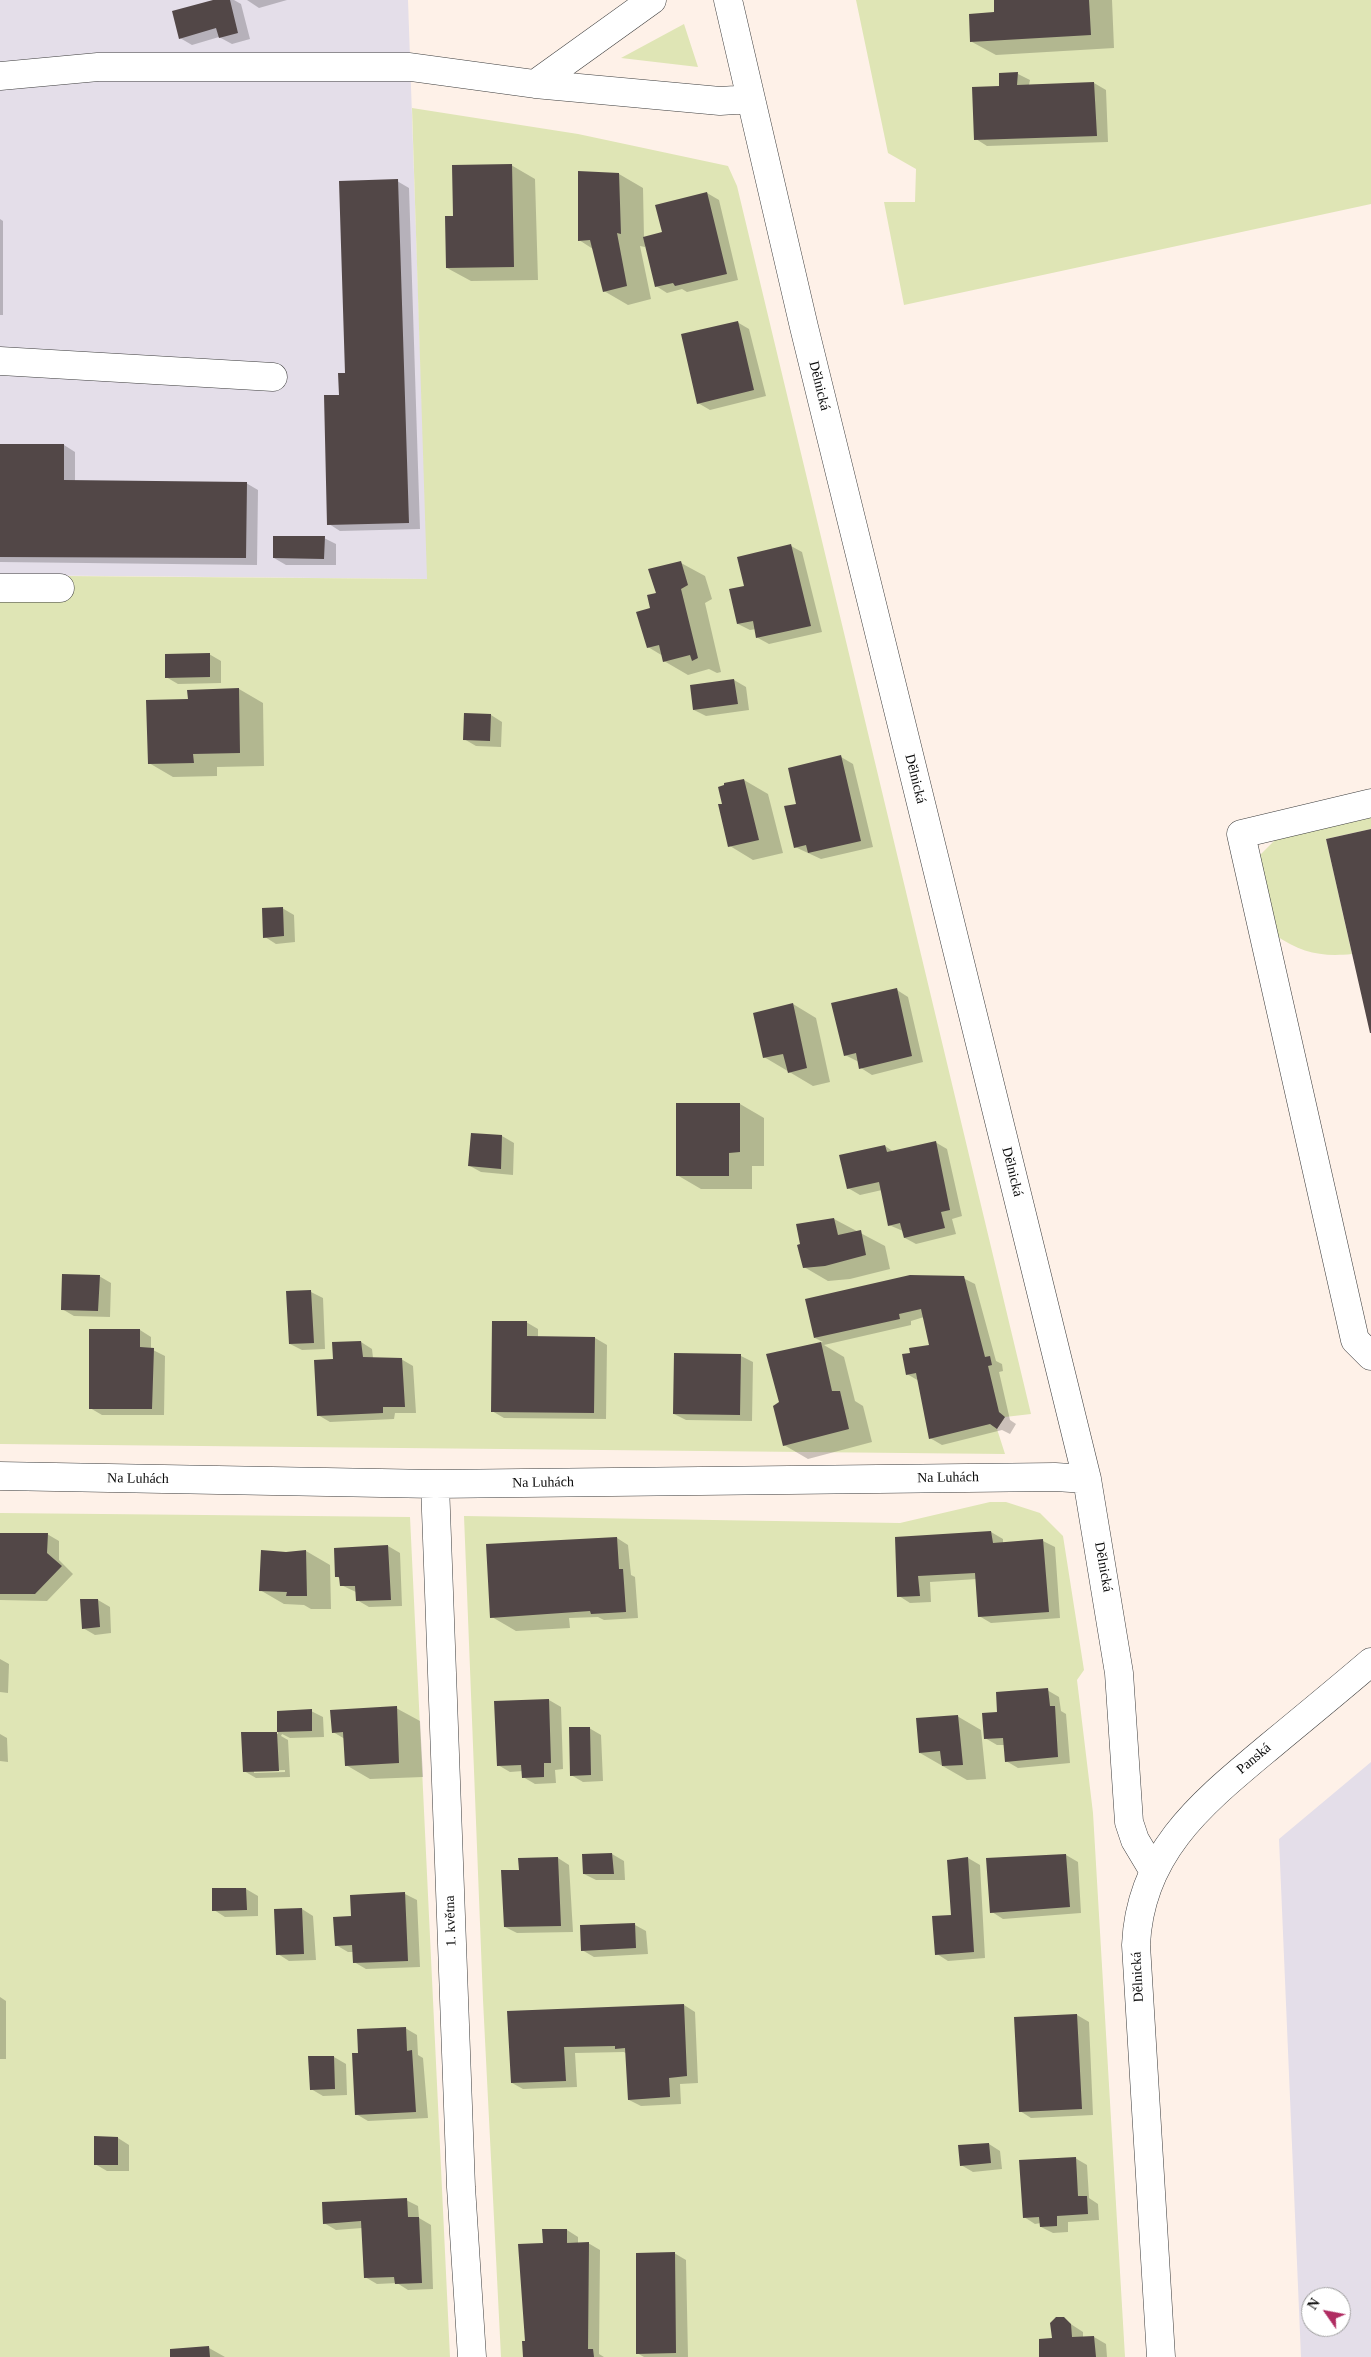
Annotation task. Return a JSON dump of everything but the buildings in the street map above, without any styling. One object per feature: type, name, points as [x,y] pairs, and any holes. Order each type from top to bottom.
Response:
[{"type":"street","points":[[534,84],[652,0]]},
{"type":"street","name":"Dělnická","points":[[728,0],[809,347],[1087,1478],[1119,1673],[1130,1822],[1135,1840],[1153,1870],[1140,1910],[1136,1945],[1161,2357]]},
{"type":"street","points":[[0,76],[98,67],[410,67],[534,84],[720,101],[751,99]]},
{"type":"street","points":[[0,361],[273,377]]},
{"type":"street","points":[[0,588],[60,588]]},
{"type":"street","points":[[1371,803],[1241,834],[1355,1340],[1371,1356]]},
{"type":"street","name":"Na Luhách","points":[[0,1476],[435,1484],[1087,1478]]},
{"type":"street","name":"1. května","points":[[435,1484],[461,2187],[472,2357]]},
{"type":"street","name":"Panská","points":[[1153,1870],[1177,1834],[1217,1791],[1371,1662]]},
{"type":"shaded area","points":[[0,0],[408,0],[428,579],[0,575]]},
{"type":"shaded area","points":[[1371,1762],[1371,2357],[1301,2357],[1279,1839]]},
{"type":"green space","points":[[856,0],[1371,0],[1371,204],[904,305],[884,202],[915,202],[916,169],[888,153]]},
{"type":"green space","points":[[684,24],[698,67],[621,58]]},
{"type":"green space","points":[[412,108],[578,134],[728,166],[737,186],[1031,1414],[1005,1417],[997,1429],[1005,1454],[0,1444],[0,599],[64,576],[427,579]]},
{"type":"green space","points":[[1371,807],[1371,829],[1326,839],[1352,954],[1331,955],[1303,950],[1275,935],[1259,856],[1285,830]]},
{"type":"green space","points":[[990,1502],[1006,1502],[1040,1513],[1063,1536],[1084,1670],[1077,1680],[1093,1813],[1125,2357],[501,2357],[483,2000],[464,1516],[900,1523]]},
{"type":"green space","points":[[0,1513],[410,1517],[450,2357],[0,2357]]}]
